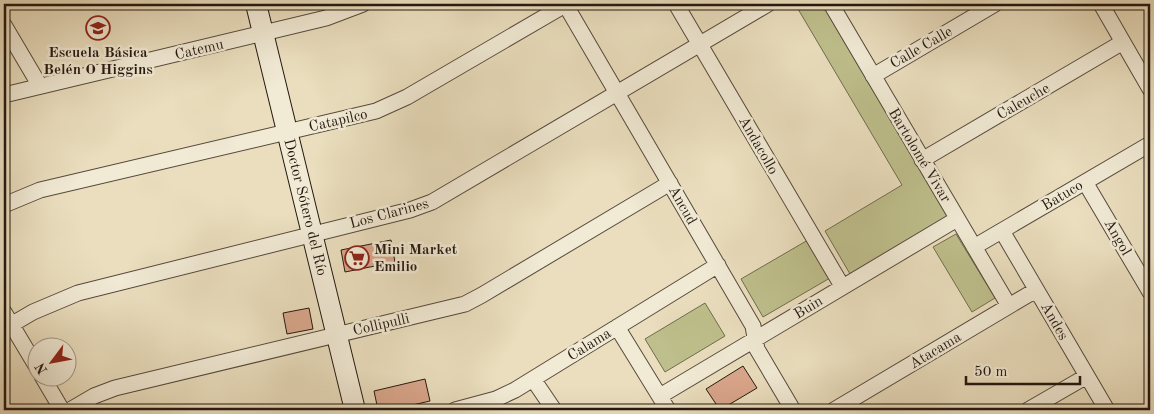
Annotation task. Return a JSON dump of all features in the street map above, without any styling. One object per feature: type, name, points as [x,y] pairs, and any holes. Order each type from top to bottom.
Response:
[{"type":"main road","name":"Doctor Sótero del Río","points":[[256,4],[355,410]]},
{"type":"street","name":"Catemu","points":[[4,95],[263,34],[338,14],[363,4]]},
{"type":"street","name":"Ancud","points":[[565,4],[753,326],[757,349],[793,410]]},
{"type":"street","name":"Catapilco","points":[[4,205],[40,190],[365,114],[397,102],[565,4]]},
{"type":"street","name":"Andacollo","points":[[676,4],[842,286]]},
{"type":"street","name":"Los Clarines","points":[[6,322],[78,292],[410,210],[432,202],[768,4]]},
{"type":"street","name":"Bartolomé Vivar","points":[[831,4],[1009,306]]},
{"type":"street","name":"Calle Calle","points":[[873,76],[995,4]]},
{"type":"street","points":[[1100,4],[1150,89]]},
{"type":"street","points":[[4,25],[40,86]]},
{"type":"street","name":"Caleuche","points":[[922,160],[1123,42]]},
{"type":"street","name":"Batuco","points":[[974,248],[1150,144]]},
{"type":"street","name":"Angol","points":[[1085,182],[1150,292]]},
{"type":"street","name":"Collipulli","points":[[70,410],[94,396],[115,388],[456,306],[474,300],[670,183]]},
{"type":"street","name":"Buin","points":[[660,396],[957,219]]},
{"type":"street","name":"Andes","points":[[1002,231],[1107,410]]},
{"type":"street","name":"Calama","points":[[456,410],[496,399],[533,379],[718,265]]},
{"type":"street","name":"Atacama","points":[[834,410],[1036,290]]},
{"type":"street","points":[[6,322],[28,354]]},
{"type":"street","points":[[617,328],[668,410]]},
{"type":"street","points":[[1028,410],[1087,376]]},
{"type":"street","points":[[533,379],[554,410]]},
{"type":"street","points":[[48,386],[62,410]]},
{"type":"green space","points":[[807,4],[822,4],[948,217],[850,274],[825,231],[902,185],[798,9]]},
{"type":"green space","points":[[956,234],[995,298],[972,312],[933,247]]},
{"type":"green space","points":[[808,240],[830,278],[763,317],[741,279]]},
{"type":"green space","points":[[705,303],[725,336],[665,372],[645,339]]},
{"type":"building","points":[[391,240],[395,262],[345,272],[341,250]]},
{"type":"building","points":[[309,308],[313,329],[287,334],[283,313]]},
{"type":"building","points":[[743,366],[757,388],[720,410],[706,389]]},
{"type":"building","points":[[425,379],[430,401],[391,410],[378,410],[374,391]]},
{"type":"place","name":"Escuela Básica Belén O Higgins","points":[[98,28]]},
{"type":"place","name":"Mini Market Emilio","points":[[357,258]]}]
